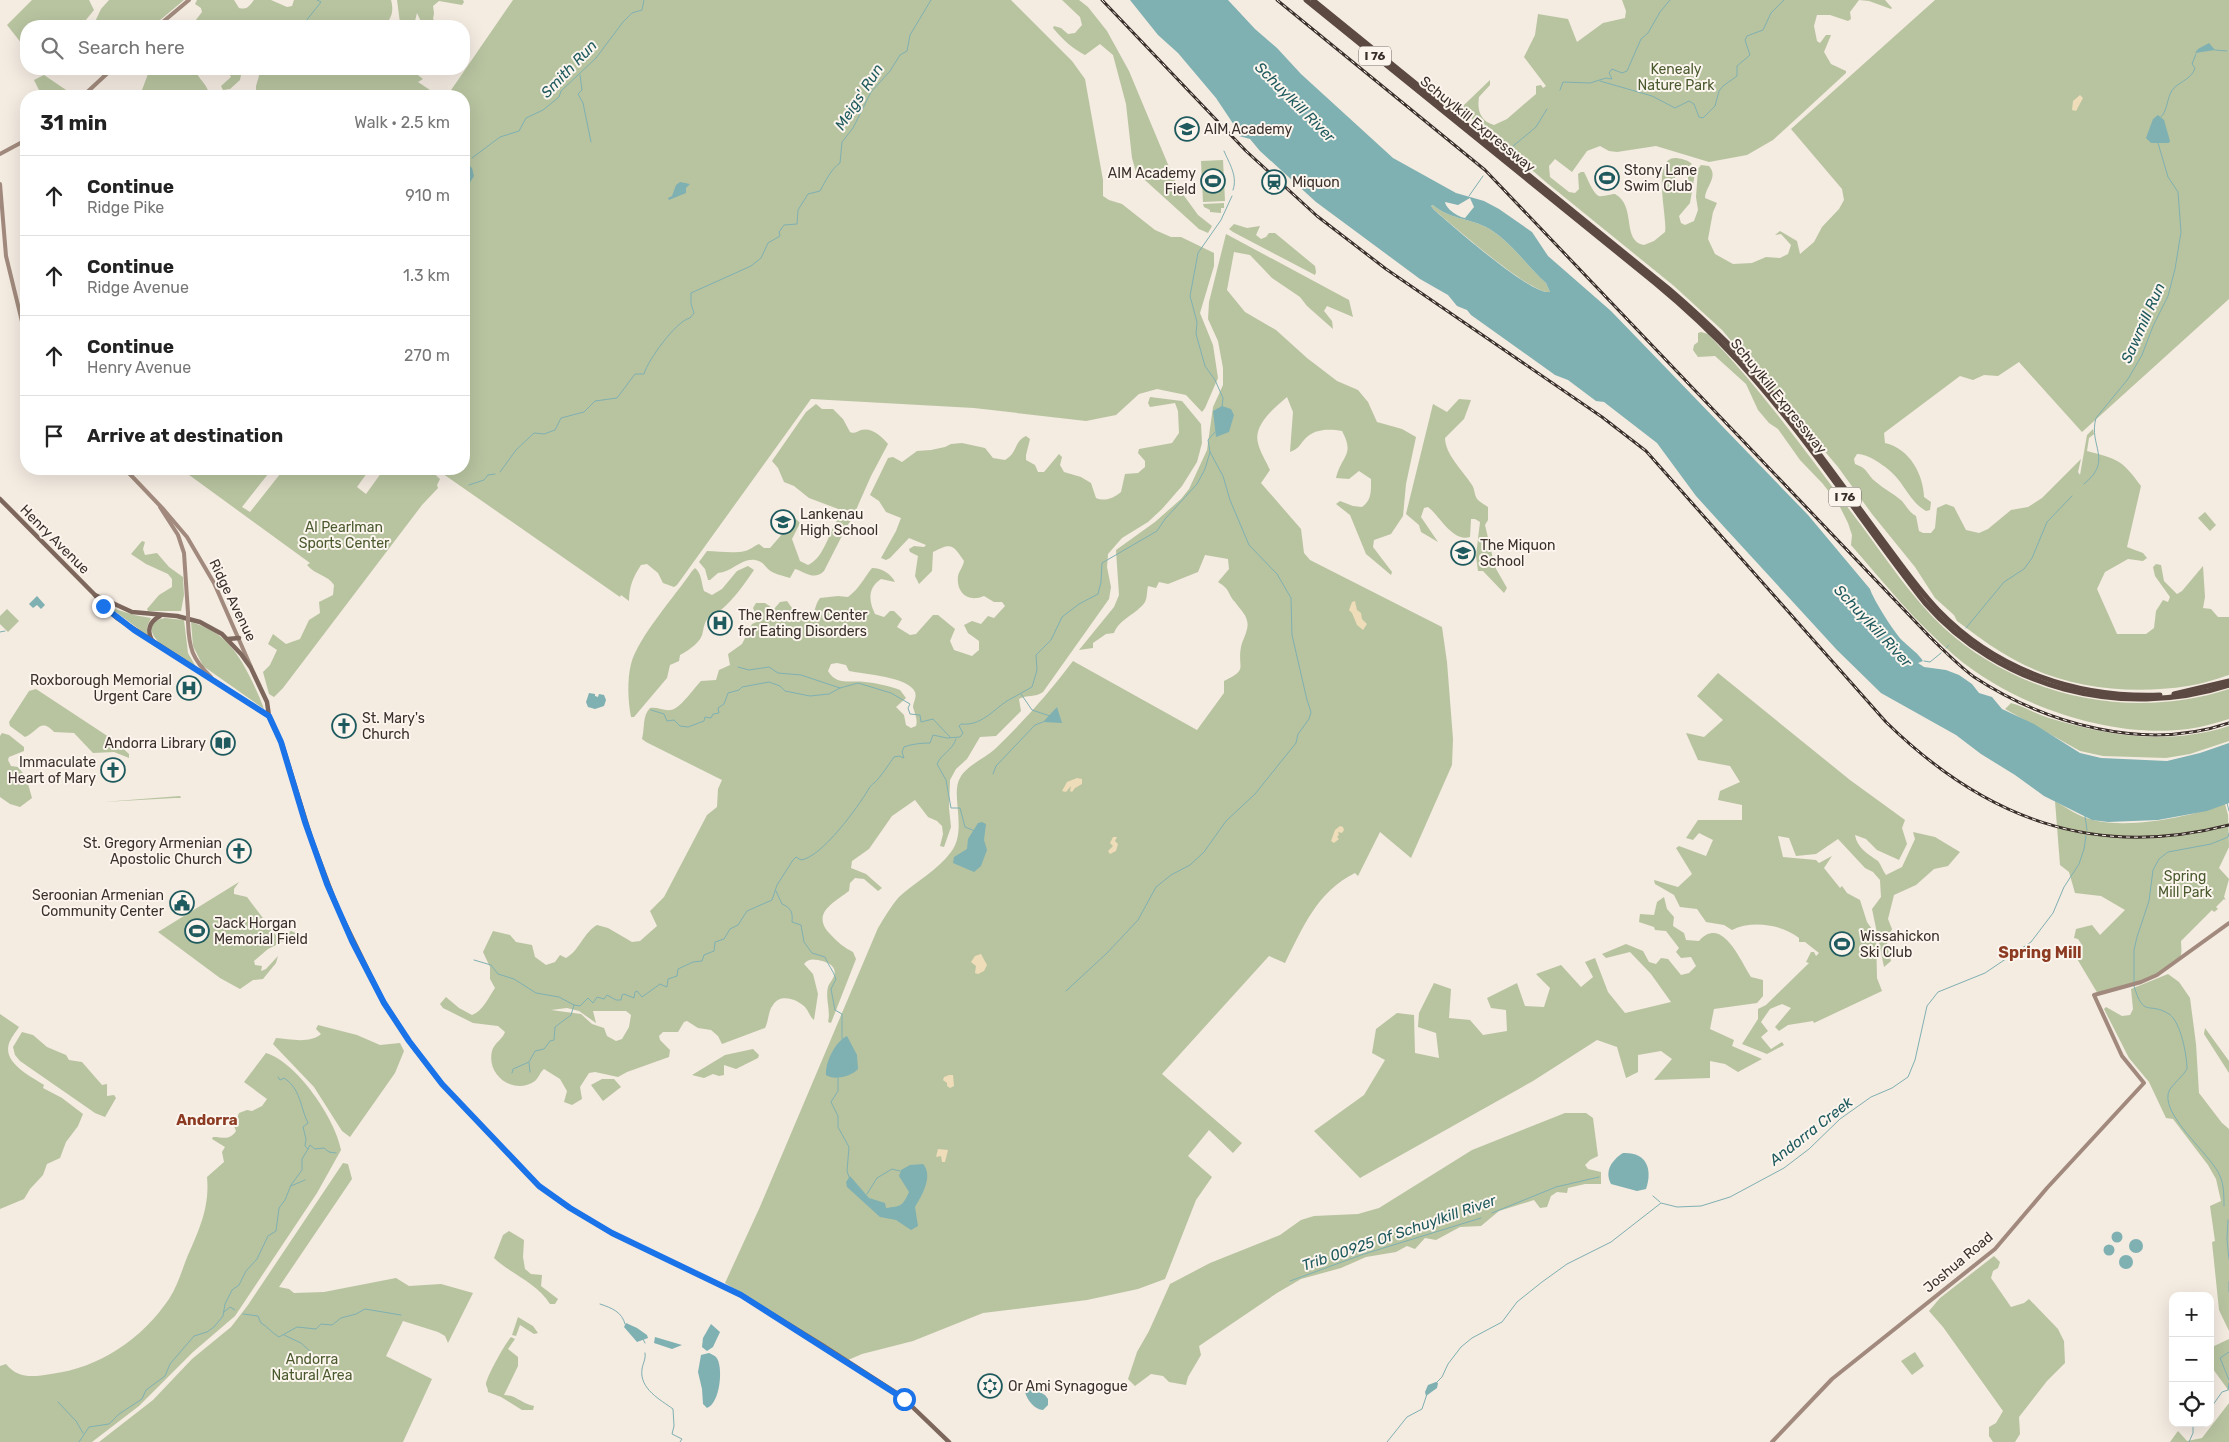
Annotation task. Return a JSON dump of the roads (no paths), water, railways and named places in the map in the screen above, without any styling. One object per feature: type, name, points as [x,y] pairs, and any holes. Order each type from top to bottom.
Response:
[{"type":"highway","name":"Schuylkill Expressway","points":[[1306,0],[1495,150],[1655,282],[1723,345],[1786,418],[1925,603],[1941,619],[1984,654],[2016,672],[2041,682],[2101,697],[2130,699],[2170,698],[2191,695],[2229,685]]},
{"type":"highway","name":"Schuylkill Expressway","points":[[1313,0],[1446,111]]},
{"type":"highway","name":"Schuylkill Expressway","points":[[1517,168],[1669,289],[1741,357],[1771,391],[1930,602],[1973,640],[1996,656],[2037,676],[2070,687],[2096,692],[2123,695],[2163,695],[2191,691],[2229,680]]},
{"type":"main road","points":[[165,20],[189,0]]},
{"type":"main road","points":[[89,90],[106,75]]},
{"type":"main road","points":[[0,154],[20,143]]},
{"type":"main road","points":[[0,184],[7,260],[20,313]]},
{"type":"main road","name":"Ridge Avenue","points":[[130,475],[184,534],[202,562],[239,638],[267,702],[269,716],[281,742],[305,822],[327,884],[352,941],[384,1003],[409,1041],[442,1084],[530,1176],[550,1194],[601,1226],[741,1295],[883,1384],[904,1399],[949,1442]]},
{"type":"main road","name":"Henry Avenue","points":[[0,499],[108,610],[153,643],[213,679]]},
{"type":"main road","name":"Ridge Avenue","points":[[158,505],[178,535],[184,553],[190,646],[194,657],[213,679],[269,716]]},
{"type":"main road","name":"Henry Avenue","points":[[95,595],[126,610],[138,613],[185,617],[200,622],[228,639],[251,668]]},
{"type":"main road","points":[[153,643],[149,633],[150,625],[154,619],[162,615]]},
{"type":"main road","points":[[228,639],[239,638]]},
{"type":"main road","name":"Joshua Road","points":[[1772,1442],[1832,1379],[1995,1249],[2144,1083],[2122,1056],[2094,995],[2157,976],[2229,923]]},
{"type":"water","name":"Schuylkill River","points":[[1130,0],[1228,0],[1301,74],[1393,158],[1456,193],[1484,201],[1532,232],[1548,256],[1611,311],[1808,515],[1870,589],[1880,609],[1896,633],[1923,661],[1918,663],[1924,667],[1946,670],[1959,675],[1972,684],[1979,693],[1992,697],[2002,709],[2034,724],[2080,753],[2101,758],[2167,761],[2200,753],[2229,743],[2229,803],[2207,811],[2158,820],[2108,822],[2092,820],[2044,796],[1956,735],[1881,693],[1837,650],[1696,496],[1657,443],[1604,402],[1596,401],[1568,380],[1555,375],[1471,315],[1467,310],[1457,306],[1448,295],[1420,279],[1316,202],[1260,151],[1250,139],[1239,136],[1238,131],[1216,98],[1178,53],[1158,35]],"holes":[[[1470,198],[1474,207],[1465,218],[1453,212],[1445,202],[1458,205]],[[1433,205],[1452,216],[1479,224],[1495,232],[1546,283],[1550,292],[1540,290],[1510,272],[1434,210],[1431,206]]]},
{"type":"water","points":[[2209,43],[2215,50],[2195,53],[2198,49]]},
{"type":"water","points":[[2158,115],[2164,120],[2169,143],[2151,143],[2146,138],[2153,119]]},
{"type":"water","points":[[470,166],[472,168],[474,176],[470,182]]},
{"type":"water","points":[[680,182],[690,184],[686,188],[686,193],[669,200],[668,198],[672,196],[676,185]]},
{"type":"water","points":[[1222,406],[1231,409],[1234,415],[1229,432],[1216,437],[1213,411]]},
{"type":"water","points":[[37,596],[45,605],[41,609],[37,605],[33,608],[29,604]]},
{"type":"water","points":[[589,693],[595,694],[598,697],[599,694],[604,695],[606,700],[604,706],[595,709],[588,707],[586,702]]},
{"type":"water","points":[[1057,707],[1062,723],[1043,722]]},
{"type":"water","points":[[978,823],[986,824],[984,840],[987,850],[981,866],[974,872],[953,863],[954,857],[967,849],[968,839]]},
{"type":"water","points":[[847,1036],[857,1055],[858,1069],[852,1074],[843,1077],[829,1077],[826,1075],[826,1070],[829,1059],[835,1048]]},
{"type":"water","points":[[1623,1153],[1637,1155],[1646,1163],[1649,1174],[1646,1189],[1637,1191],[1611,1184],[1608,1175],[1610,1166]]},
{"type":"water","points":[[923,1164],[926,1169],[927,1180],[915,1207],[918,1226],[911,1230],[896,1220],[880,1217],[847,1187],[846,1182],[850,1176],[869,1198],[885,1203],[886,1208],[898,1206],[905,1201],[909,1192],[899,1176],[901,1170],[910,1165]]},
{"type":"water","points":[[2117,1231],[2123,1237],[2117,1243],[2111,1237]]},
{"type":"water","points":[[2133,1239],[2139,1239],[2143,1246],[2139,1253],[2133,1253],[2129,1249],[2129,1243]]},
{"type":"water","points":[[2109,1244],[2115,1250],[2109,1256],[2103,1250]]},
{"type":"water","points":[[2123,1255],[2129,1255],[2133,1262],[2129,1269],[2123,1269],[2119,1265],[2119,1259]]},
{"type":"water","points":[[626,1323],[637,1328],[647,1335],[648,1338],[637,1342],[624,1327]]},
{"type":"water","points":[[711,1324],[720,1332],[713,1347],[707,1351],[702,1347],[703,1338]]},
{"type":"water","points":[[655,1337],[682,1345],[672,1349],[654,1343]]},
{"type":"water","points":[[709,1353],[716,1357],[720,1368],[720,1376],[715,1400],[707,1408],[703,1404],[698,1372],[701,1355]]},
{"type":"water","points":[[1438,1383],[1437,1388],[1426,1396],[1425,1392],[1428,1385]]},
{"type":"water","points":[[1032,1388],[1045,1395],[1048,1399],[1048,1405],[1043,1410],[1032,1404],[1025,1392]]},
{"type":"waterway","points":[[307,20],[321,2],[317,0]]},
{"type":"waterway","name":"Smith Run","points":[[472,158],[500,137],[519,131],[526,118],[543,110],[559,97],[561,91],[596,58],[623,22],[632,13],[642,10],[644,0]]},
{"type":"waterway","name":"Meigs' Run","points":[[500,472],[516,450],[534,433],[544,434],[555,430],[561,418],[584,412],[595,401],[617,398],[635,374],[644,374],[651,360],[670,333],[694,313],[691,304],[691,293],[751,266],[761,258],[768,243],[780,236],[779,232],[784,225],[797,224],[798,210],[808,194],[820,191],[831,172],[840,163],[842,142],[853,128],[871,92],[890,71],[900,55],[907,51],[910,35],[931,0]]},
{"type":"waterway","points":[[1560,90],[1563,82],[1590,83],[1606,78],[1612,79],[1609,73],[1612,69],[1622,73],[1627,71],[1641,39],[1648,33],[1660,12],[1670,0]]},
{"type":"waterway","points":[[1600,81],[1652,96],[1675,108],[1689,101],[1694,104],[1699,117],[1703,118],[1715,106],[1719,91],[1723,86],[1737,76],[1737,66],[1750,55],[1745,40],[1747,36],[1763,30],[1771,13],[1784,0]]},
{"type":"waterway","name":"Sawmill Run","points":[[2215,50],[2227,51]]},
{"type":"waterway","name":"Sawmill Run","points":[[2161,117],[2164,114],[2172,90],[2194,71],[2195,68],[2192,64],[2196,54]]},
{"type":"waterway","points":[[580,75],[582,90],[578,94],[583,103],[591,142]]},
{"type":"waterway","points":[[1512,147],[1536,127],[1547,109]]},
{"type":"waterway","name":"Sawmill Run","points":[[2084,484],[2093,475],[2099,460],[2094,428],[2096,418],[2128,379],[2142,355],[2153,326],[2168,296],[2175,269],[2181,232],[2178,192],[2168,177],[2158,143]]},
{"type":"waterway","points":[[1224,151],[1234,175],[1233,190]]},
{"type":"waterway","points":[[1469,196],[1483,176]]},
{"type":"waterway","points":[[1222,407],[1223,398],[1215,380],[1205,366],[1196,334],[1197,322],[1190,296],[1198,253],[1221,220],[1232,196]]},
{"type":"waterway","points":[[1066,991],[1107,953],[1138,920],[1156,887],[1171,875],[1190,865],[1204,852],[1226,821],[1255,794],[1296,743],[1298,734],[1309,719],[1311,712],[1292,635],[1291,598],[1277,574],[1249,545],[1230,500],[1223,476],[1210,452],[1208,440],[1215,432]]},
{"type":"waterway","points":[[512,1073],[513,1069],[529,1062],[535,1051],[544,1049],[550,1041],[554,1040],[555,1027],[571,1015],[574,1005],[580,1006],[588,998],[593,1003],[597,997],[604,999],[607,995],[616,1000],[621,1000],[624,994],[634,998],[637,991],[642,997],[660,984],[667,987],[668,979],[677,976],[678,969],[693,962],[702,961],[704,955],[714,951],[715,942],[724,939],[730,929],[738,925],[747,911],[772,900],[777,885],[796,857],[801,860],[809,857],[829,841],[848,819],[894,757],[904,758],[902,752],[904,747],[930,743],[933,735],[947,738],[960,737],[963,733],[959,726],[961,724],[975,723],[1007,701],[1032,687],[1037,670],[1036,655],[1051,640],[1062,617],[1079,604],[1098,594],[1102,563],[1157,531],[1165,519],[1197,484],[1205,469],[1210,452]]},
{"type":"waterway","name":"Meigs' Run","points":[[469,485],[484,480],[488,475],[495,474]]},
{"type":"waterway","name":"Sawmill Run","points":[[1966,628],[2004,582],[2024,569],[2032,558],[2047,522],[2072,496]]},
{"type":"waterway","points":[[0,632],[5,631]]},
{"type":"waterway","name":"Sawmill Run","points":[[1946,648],[1949,645]]},
{"type":"waterway","name":"Sawmill Run","points":[[1924,661],[1930,662],[1941,653]]},
{"type":"waterway","points":[[738,667],[749,670],[769,667],[778,673],[801,675],[840,688]]},
{"type":"waterway","points":[[651,710],[664,714],[667,721],[674,720],[680,726],[688,727],[704,721],[705,717],[711,718],[713,714],[719,713],[718,708],[724,704],[728,693],[739,690],[742,687],[769,682],[780,686],[785,691],[810,696],[829,694],[840,688],[858,683],[891,693],[910,704],[908,708],[910,714],[920,715],[921,722],[933,719],[950,737]]},
{"type":"waterway","points":[[1021,694],[1032,710],[1050,716]]},
{"type":"waterway","points":[[993,774],[996,766],[1035,725],[1043,722]]},
{"type":"waterway","points":[[956,739],[937,764],[946,780],[951,808],[960,808],[965,827],[975,831]]},
{"type":"waterway","points":[[2227,803],[2229,811]]},
{"type":"waterway","name":"Andorra Creek","points":[[2085,816],[2087,830]]},
{"type":"waterway","points":[[2134,982],[2134,950],[2149,901],[2153,870],[2159,859],[2168,852],[2211,844],[2228,837],[2229,833]]},
{"type":"waterway","name":"Andorra Creek","points":[[1436,1383],[1442,1377],[1448,1364],[1461,1347],[1472,1338],[1502,1322],[1517,1302],[1567,1264],[1611,1242],[1661,1203],[1677,1207],[1701,1206],[1730,1197],[1784,1168],[1809,1149],[1840,1119],[1871,1097],[1892,1088],[1908,1077],[1915,1060],[1927,1006],[1938,992],[1985,973],[2031,942],[2053,913],[2064,887],[2079,864],[2086,836]]},
{"type":"waterway","points":[[776,891],[782,904],[791,911],[792,922],[801,925],[804,942],[812,953],[825,957],[835,976],[836,979],[831,989],[835,1010],[842,1014],[842,1039]]},
{"type":"waterway","points":[[474,960],[491,965],[498,974],[514,979],[536,993],[559,997],[574,1005]]},
{"type":"waterway","points":[[2134,986],[2144,1006],[2162,1010],[2169,1014],[2180,1031],[2187,1069],[2170,1089],[2168,1098],[2171,1109],[2178,1121],[2220,1176],[2223,1187],[2224,1206]]},
{"type":"waterway","points":[[529,1063],[530,1072]]},
{"type":"waterway","points":[[79,1442],[89,1427],[109,1424],[119,1414],[142,1399],[146,1390],[165,1376],[170,1364],[194,1336],[207,1332],[214,1327],[223,1316],[225,1304],[232,1290],[239,1285],[246,1271],[257,1259],[268,1236],[276,1231],[279,1208],[285,1200],[291,1185],[302,1170],[302,1159],[308,1149],[305,1146],[306,1139],[303,1127],[308,1123],[297,1093],[290,1082],[284,1078],[280,1080],[278,1077]]},
{"type":"waterway","points":[[838,1078],[838,1091],[831,1102],[838,1116],[838,1127],[849,1147],[847,1171],[849,1177]]},
{"type":"waterway","points":[[308,1149],[310,1145],[315,1149],[324,1148],[329,1152],[336,1153]]},
{"type":"waterway","points":[[867,1194],[877,1178],[892,1169],[900,1171]]},
{"type":"waterway","name":"Trib 00925 Of Schuylkill River","points":[[1492,1213],[1556,1187],[1599,1177]]},
{"type":"waterway","points":[[291,1186],[305,1180]]},
{"type":"waterway","name":"Trib 00925 Of Schuylkill River","points":[[1653,1196],[1660,1202]]},
{"type":"waterway","name":"Trib 00925 Of Schuylkill River","points":[[1290,1281],[1364,1254],[1481,1218]]},
{"type":"waterway","points":[[2228,1220],[2229,1259]]},
{"type":"waterway","points":[[2229,1282],[2229,1292]]},
{"type":"waterway","points":[[600,1304],[616,1311],[622,1316],[625,1324]]},
{"type":"waterway","points":[[224,1312],[230,1307],[235,1310]]},
{"type":"waterway","points":[[243,1314],[258,1316],[261,1323],[279,1337],[297,1327],[316,1329],[321,1324],[332,1325],[341,1318],[356,1314],[365,1309],[401,1315]]},
{"type":"waterway","points":[[284,1335],[301,1343],[313,1354]]},
{"type":"waterway","points":[[643,1339],[645,1343]]},
{"type":"waterway","points":[[2229,1352],[2220,1358],[2229,1380]]},
{"type":"waterway","points":[[645,1353],[642,1369],[644,1382],[657,1398],[673,1409],[674,1426],[672,1434],[682,1439],[680,1442]]},
{"type":"waterway","points":[[2214,1403],[2222,1392],[2228,1390],[2229,1383]]},
{"type":"waterway","name":"Andorra Creek","points":[[1387,1442],[1407,1417],[1422,1409],[1427,1394]]},
{"type":"waterway","points":[[58,1402],[76,1421],[83,1433]]},
{"type":"waterway","points":[[2189,1442],[2193,1433],[2193,1427]]},
{"type":"railway","points":[[1102,0],[1246,151],[1317,216],[1386,269],[1602,417],[1646,451],[1886,722],[1923,755],[1962,784],[2002,806],[2043,823],[2087,833],[2132,837],[2179,835],[2229,825]]},
{"type":"railway","points":[[1277,0],[1485,170],[1929,636],[1974,677],[2002,694],[2032,708],[2064,720],[2097,729],[2130,734],[2164,735],[2197,731],[2229,723]]},
{"type":"place","name":"AIM Academy","points":[[1187,129]]},
{"type":"place","name":"Stony Lane Swim Club","points":[[1607,178]]},
{"type":"place","name":"AIM Academy Field","points":[[1213,181]]},
{"type":"place","name":"Miquon","points":[[1274,182]]},
{"type":"place","name":"Lankenau High School","points":[[783,522]]},
{"type":"place","name":"The Miquon School","points":[[1463,553]]},
{"type":"place","name":"The Renfrew Center for Eating Disorders","points":[[720,623]]},
{"type":"place","name":"Roxborough Memorial Urgent Care","points":[[189,688]]},
{"type":"place","name":"St. Mary's Church","points":[[344,726]]},
{"type":"place","name":"Andorra Library","points":[[223,743]]},
{"type":"place","name":"Immaculate Heart of Mary","points":[[113,770]]},
{"type":"place","name":"St. Gregory Armenian Apostolic Church","points":[[239,851]]},
{"type":"place","name":"Seroonian Armenian Community Center","points":[[182,903]]},
{"type":"place","name":"Jack Horgan Memorial Field","points":[[197,931]]},
{"type":"place","name":"Wissahickon Ski Club","points":[[1842,944]]},
{"type":"place","name":"Or Ami Synagogue","points":[[990,1386]]},
{"type":"district","name":"Spring Mill","points":[[2040,952]]},
{"type":"district","name":"Andorra","points":[[207,1120]]},
{"type":"park label","name":"Kenealy Nature Park","points":[[1676,78]]},
{"type":"park label","name":"Al Pearlman Sports Center","points":[[344,536]]},
{"type":"park label","name":"Spring Mill Park","points":[[2185,884]]},
{"type":"park label","name":"Andorra Natural Area","points":[[312,1368]]}]
